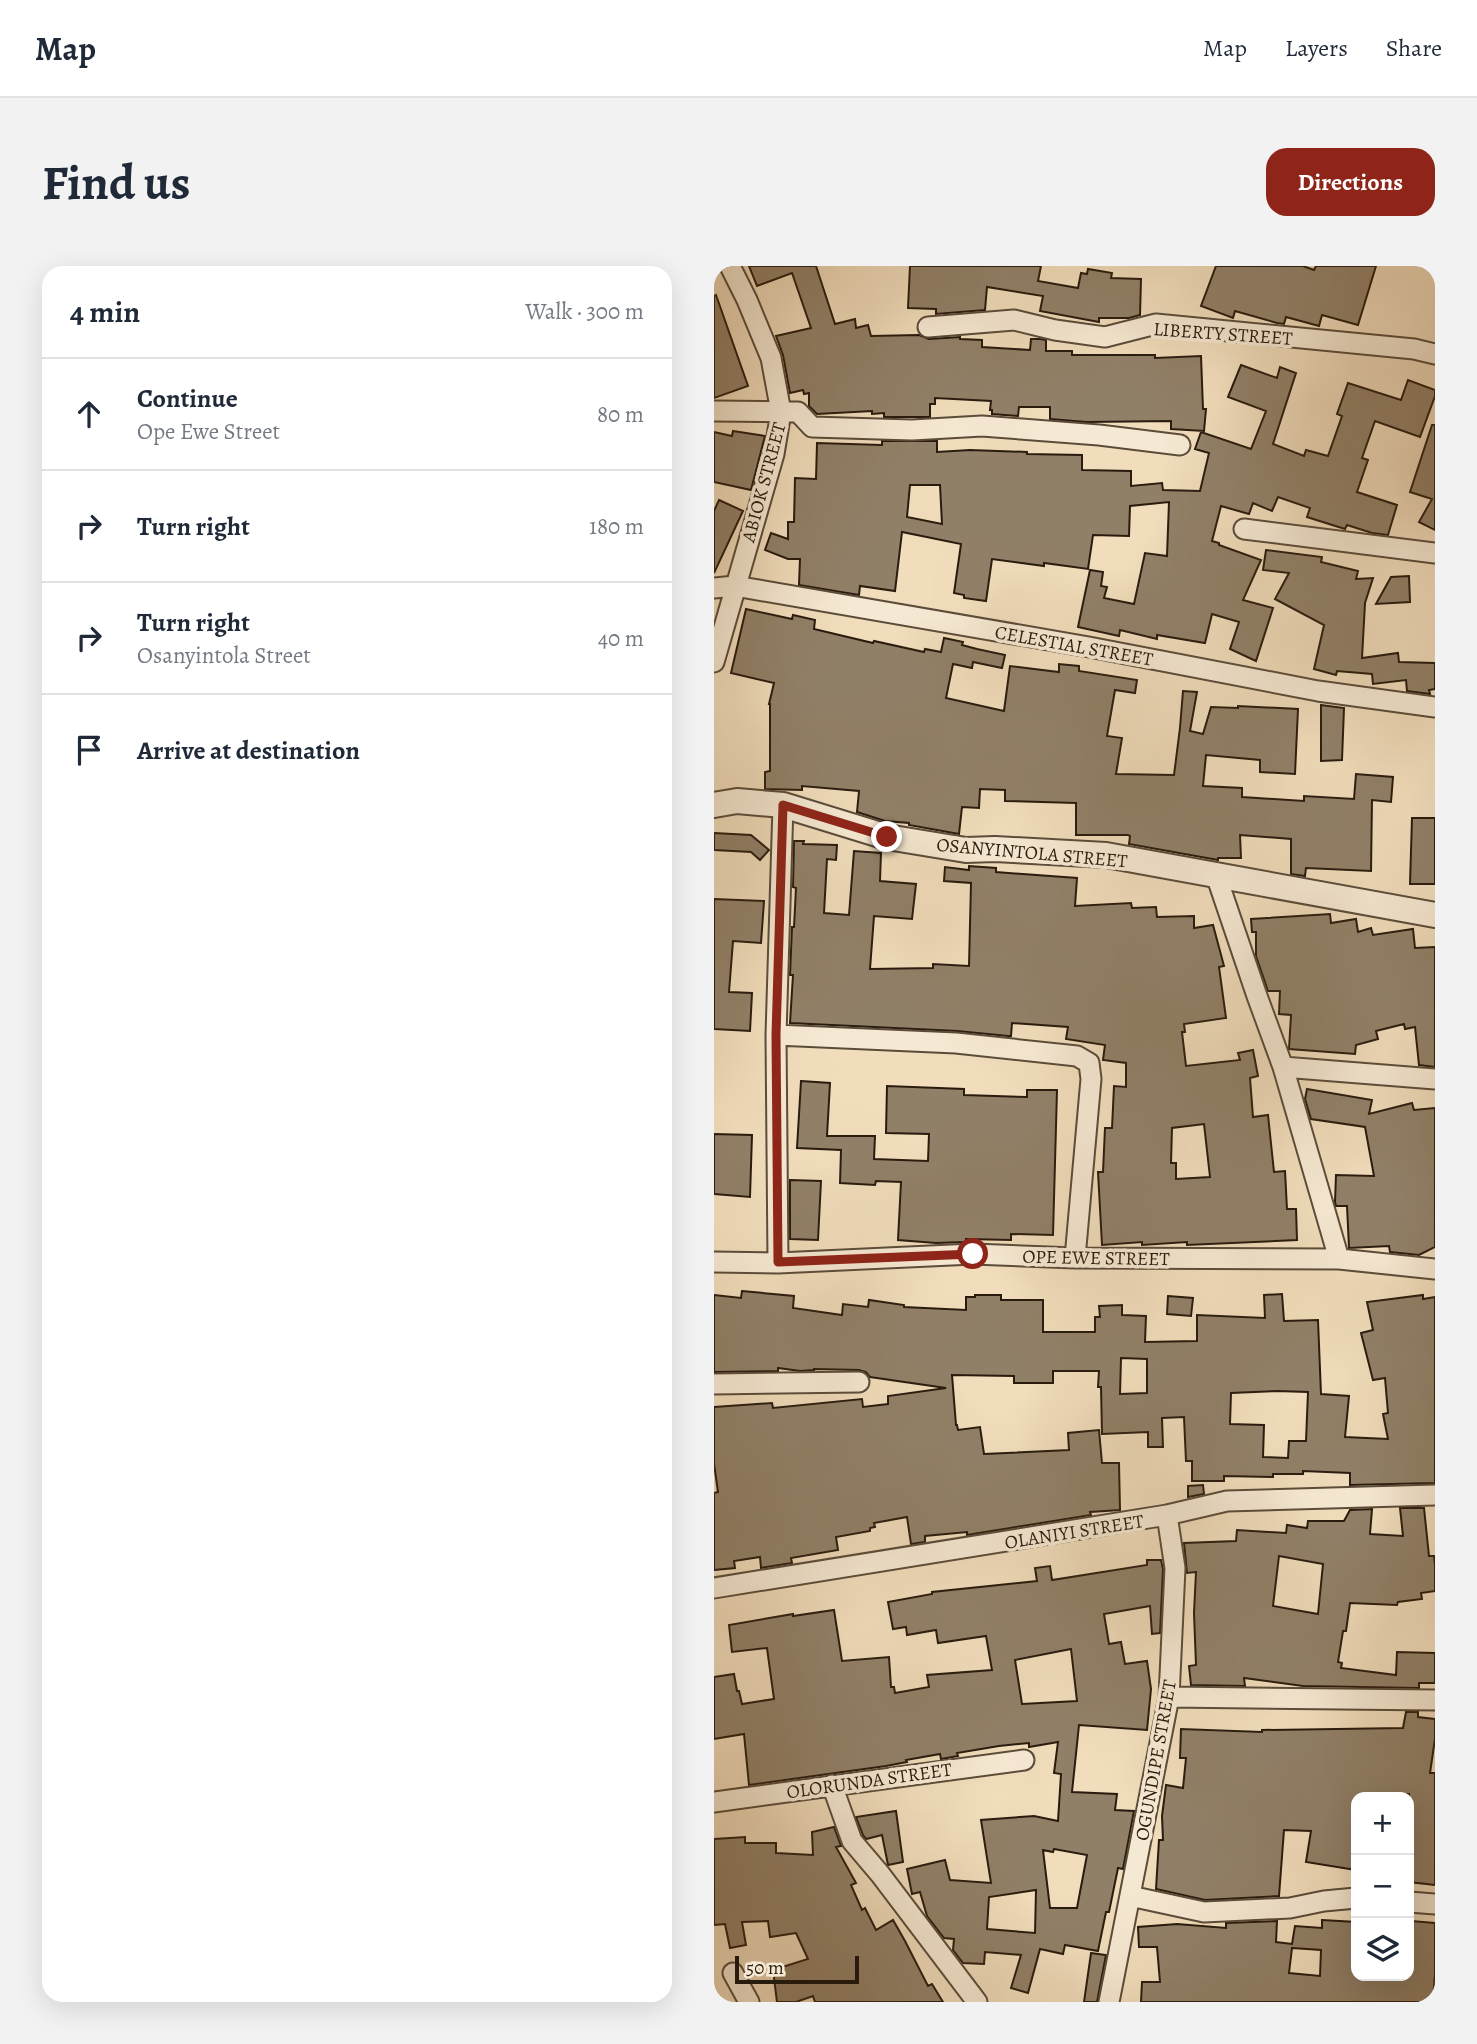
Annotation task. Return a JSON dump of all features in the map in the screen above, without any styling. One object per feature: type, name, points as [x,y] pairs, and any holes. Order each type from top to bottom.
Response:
[{"type":"street","name":"ABIOK STREET","points":[[714,662],[774,454],[782,412],[771,358],[730,266]]},
{"type":"street","name":"LIBERTY STREET","points":[[928,327],[1014,320],[1055,330],[1105,337],[1156,324],[1415,349],[1435,354]]},
{"type":"street","points":[[714,411],[798,412],[812,427],[912,430],[982,426],[1180,444]]},
{"type":"street","points":[[1244,529],[1435,553]]},
{"type":"street","name":"CELESTIAL STREET","points":[[714,588],[735,586],[1089,647],[1318,691],[1435,707]]},
{"type":"street","name":"OSANYINTOLA STREET","points":[[714,805],[737,801],[783,805],[887,837],[966,850],[1106,855],[1435,915]]},
{"type":"street","points":[[778,1262],[776,1035],[783,805]]},
{"type":"street","points":[[1216,875],[1283,1067],[1339,1259]]},
{"type":"street","points":[[776,1035],[956,1043],[1077,1056],[1089,1063],[1091,1079],[1075,1258]]},
{"type":"street","points":[[1283,1067],[1435,1079]]},
{"type":"street","name":"OPE EWE STREET","points":[[714,1262],[973,1254],[1075,1258],[1339,1259],[1435,1269]]},
{"type":"street","points":[[714,1384],[859,1382]]},
{"type":"street","name":"OLANIYI STREET","points":[[714,1588],[1167,1515],[1227,1501],[1435,1495]]},
{"type":"street","name":"OGUNDIPE STREET","points":[[1109,2002],[1169,1697],[1175,1568],[1167,1515]]},
{"type":"street","points":[[1169,1697],[1435,1700]]},
{"type":"street","name":"OLORUNDA STREET","points":[[714,1802],[1024,1760]]},
{"type":"street","points":[[832,1785],[852,1841],[977,2002]]},
{"type":"street","points":[[1130,1896],[1204,1912],[1290,1908],[1324,1900],[1351,1898]]},
{"type":"street","points":[[1414,1902],[1435,1904]]},
{"type":"street","points":[[733,1973],[749,2002]]},
{"type":"building","points":[[749,266],[816,266],[835,324],[855,319],[856,328],[868,325],[871,336],[919,335],[929,339],[960,337],[982,340],[982,347],[1030,350],[1031,339],[1040,339],[1046,340],[1046,351],[1072,351],[1072,355],[1155,355],[1155,358],[1201,356],[1203,409],[1206,409],[1204,431],[1171,429],[1171,421],[1086,422],[1050,419],[1050,407],[1019,407],[1018,416],[992,414],[991,401],[935,398],[935,404],[930,404],[930,417],[884,417],[884,413],[872,414],[872,411],[817,414],[809,406],[809,393],[804,394],[803,390],[790,393],[783,355],[776,336],[811,328],[792,273],[757,286]]},
{"type":"building","points":[[910,266],[1041,266],[1038,281],[1078,288],[1081,273],[1087,274],[1088,269],[1112,273],[1111,278],[1141,279],[1140,315],[1129,318],[1099,318],[1099,322],[1040,311],[1043,296],[987,287],[985,310],[936,314],[936,309],[908,308]]},
{"type":"building","points":[[1216,266],[1303,266],[1314,270],[1316,266],[1376,266],[1358,325],[1322,315],[1319,326],[1286,317],[1284,324],[1277,323],[1235,311],[1233,318],[1201,306]]},
{"type":"building","points":[[716,295],[748,386],[714,398],[714,296]]},
{"type":"building","points":[[1241,365],[1277,378],[1280,367],[1296,373],[1273,444],[1304,456],[1306,450],[1328,456],[1342,416],[1337,414],[1348,383],[1401,400],[1408,380],[1435,390],[1420,437],[1375,421],[1362,458],[1368,460],[1357,492],[1397,505],[1388,535],[1347,525],[1345,529],[1307,517],[1310,508],[1278,497],[1272,511],[1253,503],[1249,514],[1221,506],[1212,541],[1261,560],[1243,600],[1273,608],[1256,661],[1230,649],[1239,622],[1212,614],[1205,643],[1157,635],[1157,639],[1120,630],[1119,636],[1078,627],[1090,570],[1103,572],[1101,586],[1107,587],[1104,598],[1134,604],[1145,553],[1167,556],[1169,502],[1130,506],[1129,536],[1093,535],[1088,569],[992,559],[986,601],[964,598],[964,595],[954,593],[961,544],[902,532],[895,591],[860,586],[859,595],[799,585],[800,559],[788,559],[765,550],[771,533],[788,539],[788,522],[794,522],[795,478],[816,479],[817,443],[882,445],[882,441],[937,441],[937,452],[970,450],[1082,455],[1082,470],[1131,471],[1131,486],[1162,483],[1163,490],[1200,491],[1209,453],[1195,449],[1201,432],[1251,449],[1266,411],[1228,397]],"holes":[[[910,485],[940,485],[942,524],[907,517]]]},
{"type":"building","points":[[1432,425],[1435,425],[1435,530],[1419,522],[1432,499],[1410,492]]},
{"type":"building","points":[[733,431],[765,436],[751,490],[714,482],[714,432],[732,436]]},
{"type":"building","points":[[719,500],[743,511],[714,573],[714,511]]},
{"type":"building","points":[[1266,550],[1322,557],[1321,562],[1358,571],[1356,579],[1373,578],[1365,603],[1362,658],[1398,653],[1399,662],[1435,663],[1435,689],[1429,690],[1430,694],[1407,691],[1406,680],[1373,684],[1372,674],[1337,671],[1336,675],[1314,669],[1324,625],[1275,599],[1289,573],[1263,570]]},
{"type":"building","points":[[1409,576],[1410,602],[1376,604],[1391,577]]},
{"type":"building","points":[[746,609],[792,619],[793,615],[815,620],[814,629],[873,643],[874,641],[924,652],[925,649],[941,652],[944,638],[1005,655],[1002,668],[973,662],[972,668],[953,664],[946,698],[1004,711],[1010,666],[1059,672],[1059,664],[1079,666],[1079,671],[1137,680],[1135,693],[1115,690],[1107,736],[1122,738],[1116,774],[1174,775],[1183,691],[1197,692],[1190,731],[1203,734],[1211,707],[1298,709],[1295,774],[1260,772],[1260,760],[1206,755],[1203,786],[1242,788],[1242,797],[1304,801],[1304,796],[1354,799],[1356,774],[1393,777],[1391,802],[1372,800],[1371,871],[1306,868],[1305,876],[1291,874],[1291,839],[1240,835],[1241,858],[1218,860],[1129,844],[1128,835],[1076,835],[1076,803],[1005,801],[1005,790],[980,789],[979,808],[962,807],[959,834],[909,823],[885,821],[857,812],[859,791],[802,786],[802,790],[765,789],[765,772],[770,771],[769,704],[774,683],[731,673]]},
{"type":"building","points":[[1321,705],[1344,708],[1342,760],[1321,761]]},
{"type":"building","points":[[1412,818],[1435,818],[1435,884],[1410,884]]},
{"type":"building","points":[[714,833],[751,835],[769,850],[760,860],[751,852],[714,850]]},
{"type":"building","points":[[794,841],[804,841],[803,844],[837,845],[836,860],[827,859],[824,913],[849,915],[854,851],[881,853],[880,881],[916,884],[912,919],[874,916],[870,969],[933,968],[933,964],[969,966],[971,883],[944,881],[945,867],[969,870],[969,866],[996,868],[996,872],[1077,878],[1075,906],[1131,903],[1132,908],[1156,907],[1157,917],[1194,916],[1194,928],[1213,925],[1224,966],[1219,967],[1226,1018],[1184,1024],[1185,1032],[1182,1032],[1186,1066],[1240,1060],[1238,1053],[1253,1050],[1258,1076],[1250,1078],[1253,1117],[1268,1115],[1274,1172],[1285,1171],[1287,1209],[1296,1209],[1297,1240],[1187,1245],[1187,1242],[1142,1245],[1142,1242],[1102,1245],[1098,1172],[1103,1172],[1105,1128],[1112,1128],[1114,1086],[1126,1087],[1126,1063],[1103,1060],[1105,1045],[1066,1039],[1068,1027],[1012,1023],[1011,1036],[1008,1036],[790,1023],[792,927],[796,888],[793,887]],"holes":[[[1204,1124],[1210,1177],[1176,1179],[1176,1163],[1171,1163],[1172,1128]]]},
{"type":"building","points":[[714,899],[764,901],[761,943],[733,941],[729,992],[752,993],[750,1031],[714,1029]]},
{"type":"building","points":[[1330,914],[1331,923],[1356,919],[1358,932],[1371,928],[1373,935],[1413,929],[1415,948],[1435,947],[1435,1067],[1419,1065],[1415,1027],[1405,1029],[1404,1024],[1376,1031],[1378,1039],[1356,1045],[1355,1054],[1289,1049],[1291,1015],[1279,1014],[1280,991],[1268,991],[1256,956],[1256,932],[1252,932],[1251,919]]},
{"type":"building","points":[[801,1081],[830,1083],[827,1136],[875,1136],[874,1159],[928,1161],[929,1134],[886,1133],[887,1086],[964,1089],[964,1095],[1027,1097],[1027,1090],[1057,1090],[1053,1235],[1011,1234],[1011,1240],[966,1239],[966,1242],[936,1243],[898,1240],[901,1182],[876,1181],[875,1185],[840,1183],[841,1150],[797,1148]]},
{"type":"building","points":[[1307,1089],[1372,1100],[1369,1114],[1412,1103],[1414,1110],[1435,1108],[1435,1247],[1419,1255],[1390,1252],[1389,1246],[1349,1248],[1347,1206],[1336,1206],[1335,1202],[1336,1175],[1374,1176],[1365,1127],[1311,1119],[1305,1099]]},
{"type":"building","points":[[714,1134],[752,1135],[750,1197],[714,1194]]},
{"type":"building","points":[[790,1180],[821,1181],[818,1240],[790,1239]]},
{"type":"building","points":[[742,1291],[794,1296],[793,1308],[842,1315],[843,1304],[868,1307],[869,1300],[904,1307],[966,1310],[966,1297],[1001,1295],[1001,1300],[1043,1300],[1043,1332],[1095,1332],[1095,1317],[1100,1317],[1099,1306],[1122,1305],[1122,1315],[1146,1316],[1145,1342],[1197,1341],[1197,1315],[1265,1318],[1264,1295],[1282,1294],[1284,1321],[1318,1320],[1321,1394],[1349,1396],[1345,1437],[1388,1439],[1383,1414],[1388,1413],[1385,1378],[1373,1380],[1361,1333],[1373,1330],[1367,1302],[1423,1295],[1423,1299],[1435,1297],[1435,1483],[1350,1485],[1350,1473],[1303,1471],[1303,1474],[1273,1474],[1273,1477],[1224,1476],[1224,1481],[1192,1481],[1192,1461],[1186,1461],[1184,1417],[1162,1418],[1163,1447],[1148,1447],[1148,1432],[1102,1434],[1099,1371],[1053,1371],[1053,1383],[1014,1383],[1014,1376],[952,1375],[958,1430],[980,1427],[984,1454],[1069,1450],[1068,1433],[1099,1430],[1102,1463],[1119,1463],[1120,1510],[1090,1512],[1091,1515],[967,1535],[967,1532],[925,1536],[925,1542],[911,1544],[907,1517],[874,1523],[875,1527],[870,1528],[870,1531],[836,1537],[838,1550],[791,1558],[792,1563],[761,1568],[760,1557],[734,1561],[735,1568],[714,1570],[714,1493],[718,1492],[714,1464],[714,1407],[772,1403],[773,1408],[862,1399],[863,1407],[888,1404],[888,1396],[946,1388],[870,1377],[859,1370],[800,1371],[778,1368],[778,1371],[714,1372],[714,1295],[741,1298]],"holes":[[[1121,1358],[1147,1359],[1147,1393],[1120,1394]],[[1308,1392],[1306,1441],[1289,1441],[1288,1458],[1263,1457],[1264,1425],[1230,1424],[1231,1393]]]},
{"type":"building","points":[[1168,1296],[1193,1298],[1191,1316],[1167,1314]]},
{"type":"building","points":[[1203,1485],[1204,1494],[1188,1497],[1188,1486]]},
{"type":"building","points":[[1400,1508],[1424,1508],[1429,1556],[1434,1556],[1435,1591],[1421,1593],[1422,1599],[1398,1602],[1397,1605],[1350,1603],[1338,1662],[1342,1663],[1341,1668],[1396,1675],[1397,1652],[1435,1653],[1435,1683],[1419,1683],[1419,1688],[1303,1686],[1244,1678],[1245,1686],[1191,1685],[1189,1666],[1196,1665],[1196,1572],[1187,1573],[1184,1543],[1236,1541],[1237,1530],[1286,1533],[1287,1525],[1307,1528],[1308,1521],[1344,1521],[1350,1510],[1372,1509],[1370,1534],[1403,1536]],"holes":[[[1279,1556],[1323,1564],[1318,1614],[1273,1606]]]},
{"type":"building","points":[[1147,1560],[1161,1560],[1163,1569],[1160,1633],[1152,1634],[1150,1606],[1104,1614],[1109,1644],[1121,1642],[1125,1664],[1147,1661],[1151,1689],[1147,1730],[1079,1725],[1072,1792],[1117,1794],[1115,1810],[1134,1811],[1123,1869],[1118,1868],[1098,1951],[1065,1945],[1063,1954],[1040,1949],[1028,1993],[1011,1988],[1021,1955],[985,1952],[984,1964],[963,1963],[953,1950],[954,1939],[944,1938],[927,1916],[920,1892],[912,1894],[907,1869],[945,1860],[950,1880],[991,1883],[981,1820],[1034,1816],[1058,1821],[1061,1774],[1054,1773],[1058,1742],[1029,1747],[1029,1743],[999,1746],[957,1753],[958,1756],[941,1759],[940,1754],[886,1766],[749,1785],[744,1734],[714,1739],[714,1677],[734,1674],[742,1704],[774,1699],[767,1648],[732,1652],[729,1625],[834,1610],[842,1661],[889,1657],[891,1687],[894,1687],[895,1693],[929,1687],[927,1675],[992,1670],[986,1636],[938,1643],[936,1630],[907,1635],[906,1627],[893,1629],[888,1602],[932,1592],[1037,1581],[1035,1568],[1050,1566],[1052,1580],[1147,1565]],"holes":[[[1071,1649],[1077,1701],[1022,1704],[1015,1660]],[[1054,1849],[1087,1855],[1077,1908],[1050,1908],[1043,1850],[1053,1852]],[[1036,1890],[1035,1933],[987,1929],[989,1897]]]},
{"type":"building","points":[[1406,1712],[1418,1712],[1418,1717],[1435,1719],[1430,1773],[1435,1773],[1435,1885],[1414,1883],[1414,1792],[1351,1792],[1351,1869],[1306,1862],[1311,1831],[1284,1830],[1279,1896],[1205,1900],[1156,1889],[1159,1840],[1163,1840],[1162,1816],[1166,1785],[1183,1788],[1186,1758],[1180,1758],[1181,1729],[1262,1732],[1403,1728]]},
{"type":"building","points":[[896,1811],[903,1862],[888,1865],[882,1835],[866,1839],[856,1817]]},
{"type":"building","points":[[834,1827],[841,1846],[836,1847],[856,1883],[851,1885],[862,1910],[865,1908],[876,1930],[893,1920],[928,1986],[932,1984],[943,2002],[815,2002],[813,1996],[796,2002],[777,2002],[773,1970],[808,1959],[796,1933],[770,1937],[768,1921],[742,1922],[746,1945],[730,1948],[725,1924],[714,1925],[714,1839],[745,1837],[745,1843],[776,1843],[776,1853],[813,1855],[812,1832]]},
{"type":"building","points":[[1322,1920],[1351,1922],[1351,1981],[1414,1981],[1414,1921],[1435,1923],[1433,2002],[1141,2002],[1142,1982],[1160,1982],[1157,1947],[1139,1947],[1138,1927],[1177,1924],[1226,1928],[1226,1923],[1277,1921],[1276,1942],[1292,1944],[1295,1926],[1322,1928]],"holes":[[[1292,1948],[1321,1950],[1320,1976],[1289,1973]]]},
{"type":"building","points":[[1091,1953],[1106,1955],[1097,2002],[1084,2002]]},
{"type":"route","points":[[887,837],[783,805],[776,1035],[778,1262],[973,1254]]}]
